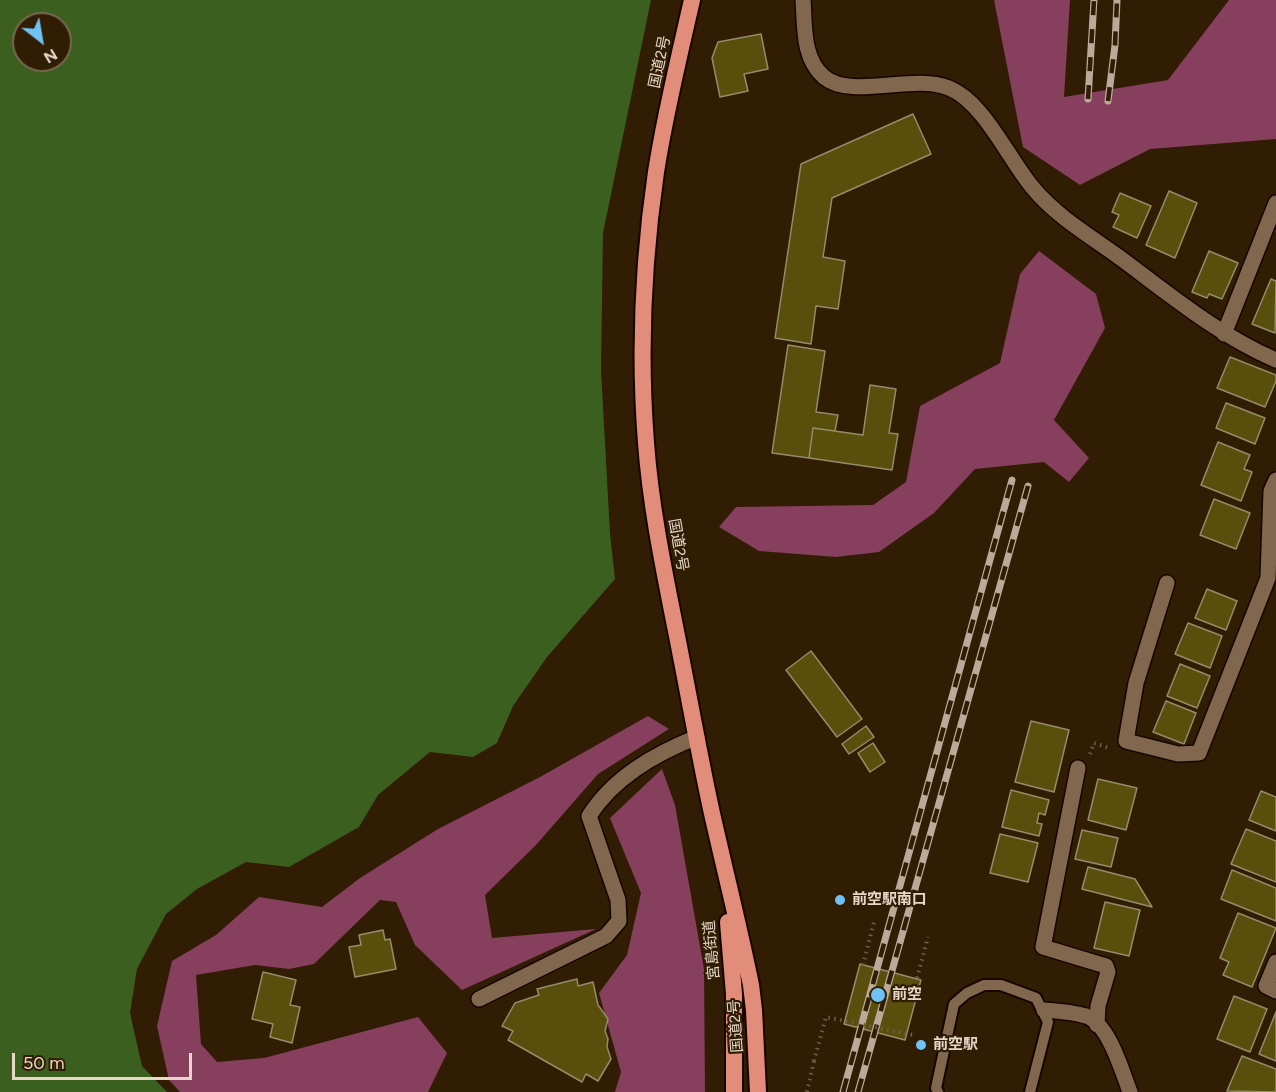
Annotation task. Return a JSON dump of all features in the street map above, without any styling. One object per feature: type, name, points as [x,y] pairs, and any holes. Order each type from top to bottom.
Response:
[{"type":"highway","name":"国道2号","points":[[692,0],[656,172],[646,274],[643,375],[646,443],[654,510],[697,737],[751,985],[758,1092]]},
{"type":"highway","name":"宮島街道","points":[[711,806],[722,868],[729,931],[734,994],[734,1092]]},
{"type":"street","points":[[803,0],[806,44],[813,64],[825,78],[849,87],[930,83],[948,87],[962,94],[976,108],[1034,189],[1056,210],[1224,334],[1276,360]]},
{"type":"street","points":[[1224,334],[1276,203]]},
{"type":"street","points":[[1167,584],[1136,683],[1126,741],[1178,754],[1198,753],[1268,578],[1274,488]]},
{"type":"street","points":[[479,999],[606,936],[619,921],[618,900],[589,816],[601,798],[627,775],[668,749],[697,737]]},
{"type":"street","points":[[1082,767],[1043,947],[1106,966],[1108,972],[1098,1006],[1097,1025]]},
{"type":"street","points":[[1276,962],[1266,986],[1276,991]]},
{"type":"street","points":[[1044,1010],[1088,1017],[1097,1025],[1108,1036],[1130,1092]]},
{"type":"lane","points":[[938,1092],[936,1088],[954,1004],[968,993],[984,986],[1001,985],[1036,998],[1048,1022],[1030,1092]]},
{"type":"path","points":[[1082,767],[1094,743],[1113,749]]},
{"type":"path","points":[[863,965],[874,922]]},
{"type":"path","points":[[917,978],[928,937]]},
{"type":"path","points":[[807,1092],[826,1017],[913,1035]]},
{"type":"shaded area","points":[[0,0],[651,0],[603,233],[601,370],[610,534],[615,579],[547,657],[513,706],[497,743],[473,757],[430,752],[378,795],[359,827],[289,867],[246,862],[197,889],[166,914],[137,969],[130,1013],[142,1066],[167,1092],[0,1092]]},
{"type":"shaded area","points":[[994,0],[1070,0],[1064,97],[1168,80],[1229,0],[1276,0],[1276,139],[1150,149],[1080,185],[1023,147]]},
{"type":"shaded area","points":[[1039,251],[1096,294],[1105,328],[1054,420],[1089,458],[1069,482],[1044,462],[975,469],[934,513],[879,552],[836,557],[759,551],[719,527],[736,507],[873,505],[906,482],[920,406],[1000,363],[1020,274]]},
{"type":"shaded area","points":[[648,716],[669,729],[598,774],[536,845],[485,895],[492,938],[596,929],[462,990],[415,945],[396,902],[380,900],[314,964],[289,969],[255,965],[196,975],[201,1044],[217,1062],[264,1058],[418,1017],[447,1053],[428,1092],[180,1092],[169,1080],[157,1026],[172,961],[216,935],[259,897],[322,907],[360,878],[438,829],[540,777]]},
{"type":"shaded area","points":[[662,769],[675,805],[704,969],[705,1092],[615,1092],[621,1072],[599,993],[627,955],[641,893],[610,818]]},
{"type":"building","points":[[761,34],[768,69],[744,74],[748,91],[720,97],[712,58],[718,42]]},
{"type":"building","points":[[913,114],[931,154],[832,198],[823,257],[845,261],[838,309],[816,306],[811,344],[775,338],[801,164]]},
{"type":"building","points":[[1169,191],[1197,203],[1175,258],[1146,245]]},
{"type":"building","points":[[1120,193],[1151,206],[1137,238],[1113,227],[1119,215],[1112,212]]},
{"type":"building","points":[[1209,251],[1238,263],[1222,299],[1209,294],[1207,298],[1192,292]]},
{"type":"building","points":[[1271,279],[1276,281],[1275,333],[1252,324]]},
{"type":"building","points":[[788,345],[825,351],[816,412],[838,415],[835,431],[813,428],[809,458],[772,453]]},
{"type":"building","points":[[1230,357],[1276,375],[1276,381],[1265,407],[1217,388]]},
{"type":"building","points":[[870,385],[896,389],[889,433],[898,434],[892,470],[809,458],[813,428],[863,435]]},
{"type":"building","points":[[1226,403],[1265,418],[1255,444],[1216,428]]},
{"type":"building","points":[[1218,442],[1250,455],[1244,469],[1252,472],[1241,501],[1201,485]]},
{"type":"building","points":[[1214,499],[1250,513],[1236,549],[1200,535]]},
{"type":"building","points":[[1207,589],[1237,601],[1226,630],[1195,618]]},
{"type":"building","points":[[1188,623],[1222,636],[1210,668],[1175,654]]},
{"type":"building","points":[[811,651],[862,719],[837,737],[786,670]]},
{"type":"building","points":[[1180,664],[1210,676],[1197,708],[1167,696]]},
{"type":"building","points":[[1166,701],[1196,713],[1184,744],[1153,732]]},
{"type":"building","points":[[1031,721],[1069,730],[1054,792],[1015,782]]},
{"type":"building","points":[[866,726],[874,737],[849,754],[842,744]]},
{"type":"building","points":[[873,743],[885,762],[870,772],[858,753]]},
{"type":"building","points":[[1098,779],[1137,788],[1126,830],[1088,820]]},
{"type":"building","points":[[1011,790],[1049,800],[1045,815],[1039,813],[1037,823],[1042,824],[1039,836],[1002,827]]},
{"type":"building","points":[[1261,791],[1276,797],[1276,831],[1249,820]]},
{"type":"building","points":[[1246,829],[1276,841],[1276,882],[1231,864]]},
{"type":"building","points":[[1082,830],[1118,838],[1111,867],[1075,859]]},
{"type":"building","points":[[1000,834],[1038,843],[1028,882],[990,873]]},
{"type":"building","points":[[1088,867],[1135,879],[1152,907],[1082,889]]},
{"type":"building","points":[[1232,870],[1276,888],[1276,921],[1221,899]]},
{"type":"building","points":[[1105,902],[1140,910],[1129,956],[1094,948]]},
{"type":"building","points":[[1238,913],[1276,928],[1252,987],[1223,975],[1229,962],[1220,958]]},
{"type":"building","points":[[383,930],[385,940],[390,939],[396,969],[355,977],[349,947],[361,945],[359,935]]},
{"type":"building","name":"前空","points":[[860,964],[921,980],[905,1040],[844,1024]]},
{"type":"building","points":[[263,972],[296,980],[290,1005],[300,1007],[292,1043],[270,1037],[273,1024],[252,1019]]},
{"type":"building","points":[[577,979],[578,986],[593,982],[598,1005],[608,1019],[605,1031],[611,1059],[598,1081],[586,1074],[582,1082],[508,1040],[513,1031],[502,1026],[515,1003],[539,995],[537,989]]},
{"type":"building","points":[[1234,996],[1267,1009],[1250,1052],[1217,1039]]},
{"type":"building","points":[[1276,1012],[1276,1061],[1259,1054]]},
{"type":"building","points":[[1242,1056],[1276,1069],[1276,1092],[1227,1091]]},
{"type":"railway","points":[[1088,99],[1094,0]]},
{"type":"railway","points":[[1108,101],[1115,45],[1117,0]]},
{"type":"railway","points":[[843,1092],[1012,480]]},
{"type":"railway","points":[[858,1092],[1028,486]]},
{"type":"place","name":"前空駅南口","points":[[840,900]]},
{"type":"place","name":"前空","points":[[878,995]]},
{"type":"place","name":"前空駅","points":[[921,1045]]}]
